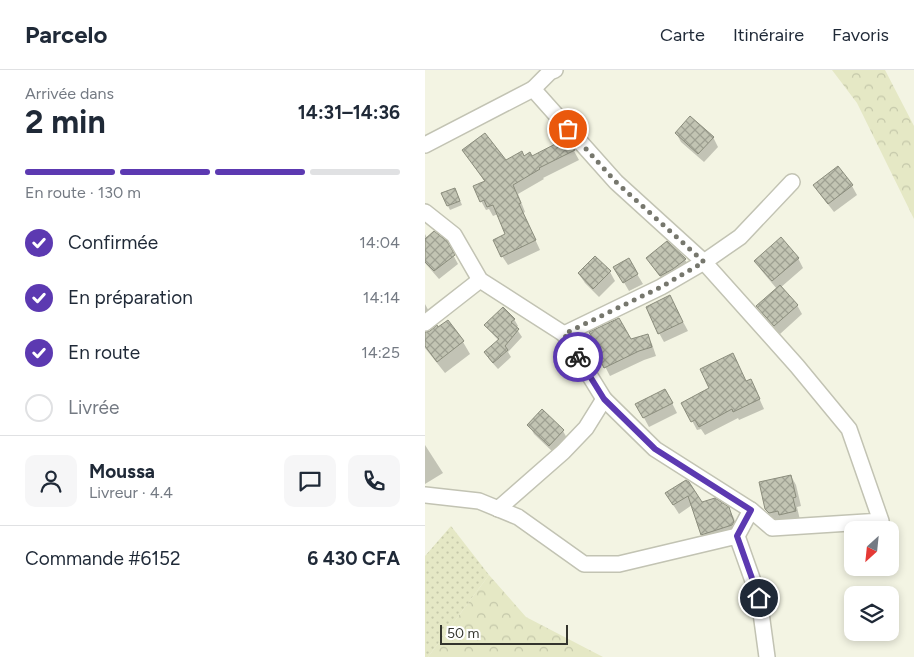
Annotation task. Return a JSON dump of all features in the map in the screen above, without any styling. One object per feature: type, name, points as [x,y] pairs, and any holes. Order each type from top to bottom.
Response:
[{"type":"street","points":[[425,145],[533,89],[550,72],[555,70]]},
{"type":"street","points":[[425,212],[454,235],[479,280],[564,334],[604,399],[655,449],[751,510],[772,528],[881,521],[849,428],[797,366],[704,262],[616,182],[533,89]]},
{"type":"street","points":[[564,334],[661,287],[704,262],[740,237],[792,182]]},
{"type":"street","points":[[425,323],[479,280]]},
{"type":"street","points":[[498,509],[563,452],[586,428],[604,399]]},
{"type":"street","points":[[425,495],[479,501],[518,517],[584,564],[619,564],[737,536]]},
{"type":"street","points":[[751,510],[737,536],[759,598],[767,657]]},
{"type":"green space","points":[[832,70],[885,70],[914,126],[914,219],[857,103]]},
{"type":"green space","points":[[451,526],[489,575],[428,657],[425,657],[425,556]]},
{"type":"green space","points":[[489,575],[526,617],[603,657],[428,657]]},
{"type":"building","points":[[690,116],[714,137],[698,154],[675,133]]},
{"type":"building","points":[[485,133],[506,160],[522,151],[524,156],[530,152],[532,156],[565,139],[575,150],[539,168],[513,185],[521,203],[519,204],[536,240],[501,257],[493,240],[505,234],[493,205],[487,207],[484,200],[480,202],[473,186],[485,181],[462,150]]},
{"type":"building","points":[[838,166],[853,185],[828,204],[813,185]]},
{"type":"building","points":[[455,188],[460,201],[447,206],[441,193]]},
{"type":"building","points":[[434,231],[447,241],[455,255],[434,271],[425,262],[425,239]]},
{"type":"building","points":[[781,237],[799,258],[772,281],[754,261]]},
{"type":"building","points":[[667,241],[686,259],[660,276],[646,258]]},
{"type":"building","points":[[595,256],[611,271],[593,289],[578,273]]},
{"type":"building","points":[[629,258],[638,274],[623,283],[613,267]]},
{"type":"building","points":[[780,285],[798,305],[774,326],[756,306]]},
{"type":"building","points":[[670,295],[683,322],[658,334],[646,307]]},
{"type":"building","points":[[503,307],[515,319],[511,322],[519,329],[505,346],[508,350],[493,363],[484,352],[499,339],[484,325]]},
{"type":"building","points":[[619,318],[631,339],[648,334],[652,347],[639,351],[604,368],[594,348],[597,347],[589,332]]},
{"type":"building","points":[[448,320],[464,341],[437,362],[425,346],[425,332],[430,331],[437,325],[438,327]]},
{"type":"building","points":[[733,353],[746,381],[751,379],[760,399],[733,412],[732,409],[699,427],[695,420],[691,422],[681,403],[709,388],[700,369]]},
{"type":"building","points":[[665,389],[673,403],[643,418],[635,404]]},
{"type":"building","points":[[542,409],[564,430],[549,446],[527,425]]},
{"type":"building","points":[[791,475],[796,497],[793,498],[796,511],[779,515],[778,511],[769,513],[765,509],[759,482]]},
{"type":"building","points":[[686,480],[702,502],[715,498],[729,507],[734,522],[732,525],[701,535],[688,496],[673,505],[665,493]]},
{"type":"way so far","points":[[568,129],[616,182],[704,262],[661,287],[564,334],[578,357]]},
{"type":"route","points":[[578,357],[604,399],[655,449],[751,510],[737,536],[759,598]]}]
